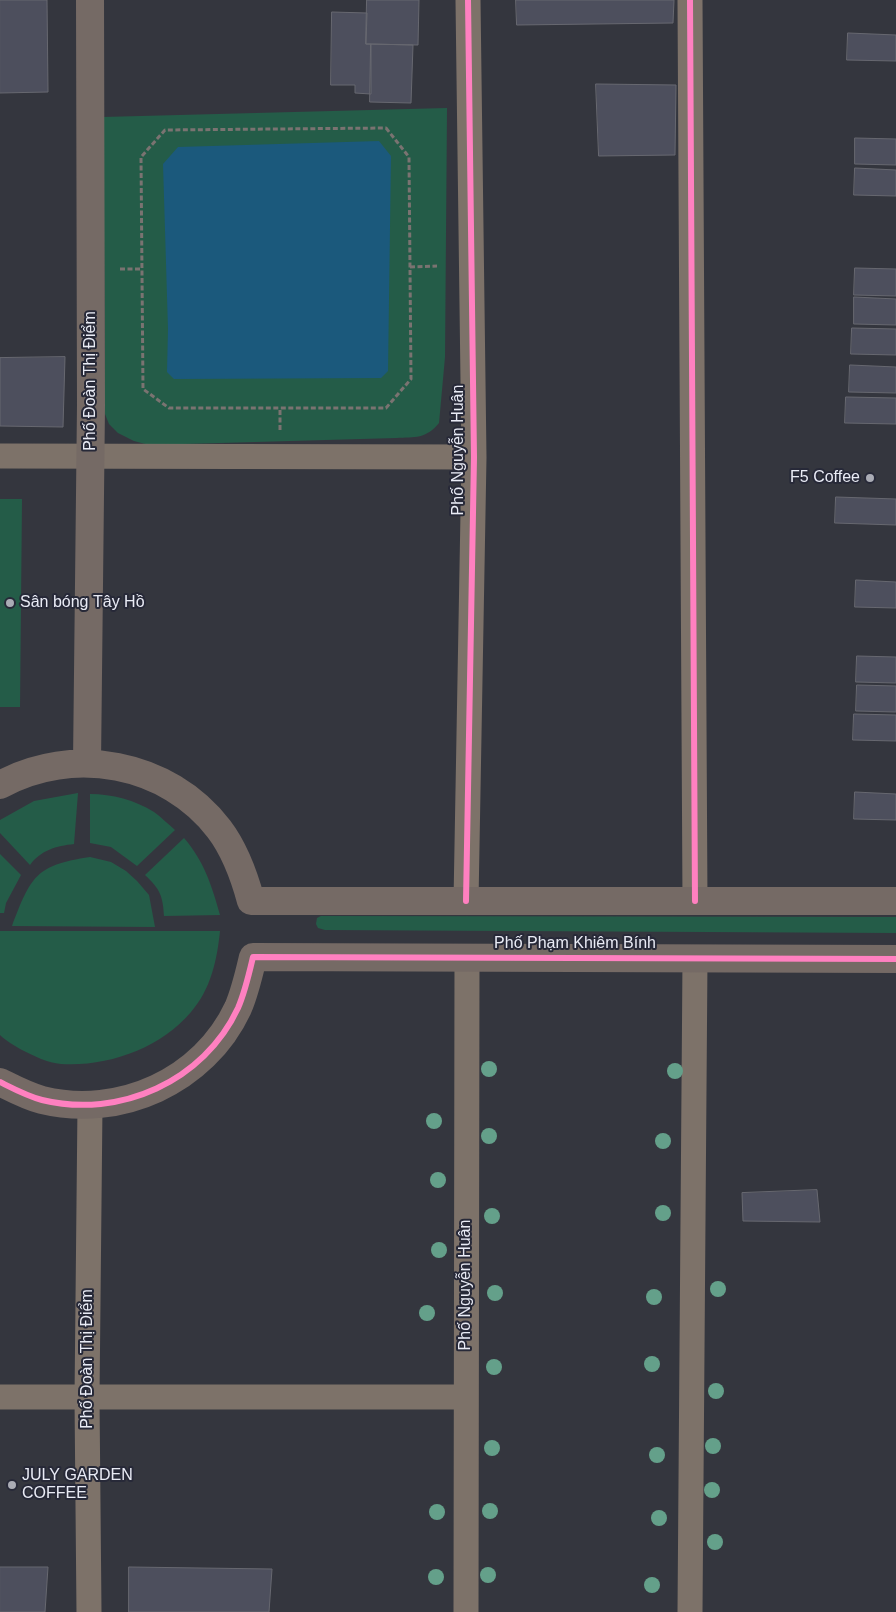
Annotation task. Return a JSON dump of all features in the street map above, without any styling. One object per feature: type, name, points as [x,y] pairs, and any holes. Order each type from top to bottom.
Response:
[{"type":"street","name":"Phố Đoàn Thị Điểm","points":[[87,763],[90,457],[90,0]]},
{"type":"street","name":"Phố Nguyễn Huân","points":[[466,900],[474,457],[468,0]]},
{"type":"street","points":[[690,0],[695,901]]},
{"type":"street","points":[[0,456],[474,457]]},
{"type":"street","points":[[0,785],[26,773],[52,765],[87,763],[131,769],[156,778],[200,808],[218,828],[233,851],[244,875],[251,901],[896,901]]},
{"type":"street","name":"Phố Phạm Khiêm Bính","points":[[90,1105],[116,1102],[142,1095],[166,1084],[195,1064],[208,1052],[225,1031],[238,1008],[247,983],[253,957],[896,958]]},
{"type":"street","name":"Phố Nguyễn Huân","points":[[466,1612],[467,957]]},
{"type":"street","points":[[690,1612],[695,958]]},
{"type":"street","points":[[0,1082],[18,1092],[41,1100],[65,1104],[90,1105]]},
{"type":"street","name":"Phố Đoàn Thị Điểm","points":[[89,1612],[87,1398],[90,1105]]},
{"type":"street","points":[[0,1397],[466,1397]]},
{"type":"path","points":[[386,128],[409,157],[410,267],[411,379],[386,408],[169,408],[143,389],[141,157],[165,130],[386,128]]},
{"type":"path","points":[[410,267],[437,266]]},
{"type":"path","points":[[113,270],[142,269]]},
{"type":"path","points":[[280,408],[280,432]]},
{"type":"green space","points":[[447,108],[445,357],[439,423],[434,428],[425,435],[409,437],[149,445],[134,441],[118,433],[109,424],[103,409],[105,363],[103,117]]},
{"type":"green space","name":"Sân bóng Tây Hồ","points":[[0,499],[22,499],[20,707],[0,707]]},
{"type":"green space","points":[[78,793],[74,844],[44,852],[30,865],[0,833],[0,820],[34,801]]},
{"type":"green space","points":[[90,794],[107,795],[139,804],[154,812],[175,830],[137,866],[111,847],[90,843]]},
{"type":"green space","points":[[184,838],[197,856],[206,874],[220,915],[164,916],[160,893],[145,875]]},
{"type":"green space","points":[[0,854],[21,875],[6,903],[4,913],[0,913]]},
{"type":"green space","points":[[90,857],[111,862],[126,871],[137,881],[149,895],[155,927],[12,926],[24,896],[38,876],[46,869],[57,864]]},
{"type":"green space","points":[[321,916],[896,917],[896,933],[325,930],[318,928],[316,924],[317,918]]},
{"type":"green space","points":[[0,931],[220,931],[215,963],[204,994],[179,1025],[165,1036],[132,1053],[97,1062],[61,1064],[41,1059],[16,1047],[0,1035]]},
{"type":"water","points":[[379,141],[391,156],[388,371],[381,378],[174,379],[167,372],[168,329],[163,164],[178,147]]},
{"type":"building","points":[[0,0],[47,0],[48,92],[0,93]]},
{"type":"building","points":[[367,0],[419,0],[418,45],[366,44]]},
{"type":"building","points":[[516,0],[674,0],[673,23],[517,25]]},
{"type":"building","points":[[332,12],[367,13],[366,44],[371,44],[371,94],[355,93],[355,85],[331,85]]},
{"type":"building","points":[[848,33],[896,35],[896,61],[847,60]]},
{"type":"building","points":[[371,44],[413,45],[411,103],[370,102]]},
{"type":"building","points":[[596,84],[676,85],[675,155],[599,156]]},
{"type":"building","points":[[855,138],[896,139],[896,165],[855,164]]},
{"type":"building","points":[[855,168],[896,170],[896,196],[854,195]]},
{"type":"building","points":[[855,268],[896,269],[896,296],[854,295]]},
{"type":"building","points":[[854,297],[896,299],[896,325],[854,324]]},
{"type":"building","points":[[852,328],[896,329],[896,355],[851,354]]},
{"type":"building","points":[[65,357],[63,427],[0,426],[0,358]]},
{"type":"building","points":[[850,365],[896,367],[896,393],[849,392]]},
{"type":"building","points":[[846,397],[896,398],[896,424],[845,423]]},
{"type":"building","points":[[836,497],[896,499],[896,525],[835,523]]},
{"type":"building","points":[[856,580],[896,582],[896,608],[855,607]]},
{"type":"building","points":[[857,656],[896,657],[896,683],[856,682]]},
{"type":"building","points":[[857,685],[896,686],[896,712],[856,711]]},
{"type":"building","points":[[854,714],[896,715],[896,741],[853,740]]},
{"type":"building","points":[[855,792],[896,794],[896,820],[854,819]]},
{"type":"building","points":[[817,1190],[820,1222],[743,1221],[742,1193]]},
{"type":"building","points":[[0,1567],[48,1567],[45,1612],[0,1612]]},
{"type":"building","points":[[129,1567],[272,1569],[269,1612],[129,1612]]},
{"type":"cycle path","points":[[466,901],[474,457],[468,0]]},
{"type":"cycle path","points":[[690,0],[695,901]]},
{"type":"cycle path","points":[[0,1082],[42,1100],[71,1104],[101,1104],[129,1098],[156,1088],[182,1074],[204,1056],[223,1034],[238,1008],[247,983],[253,957],[896,959]]},
{"type":"place","name":"F5 Coffee","points":[[870,478]]},
{"type":"place","name":"Sân bóng Tây Hồ","points":[[10,603]]},
{"type":"place","name":"JULY GARDEN COFFEE","points":[[12,1485]]}]
